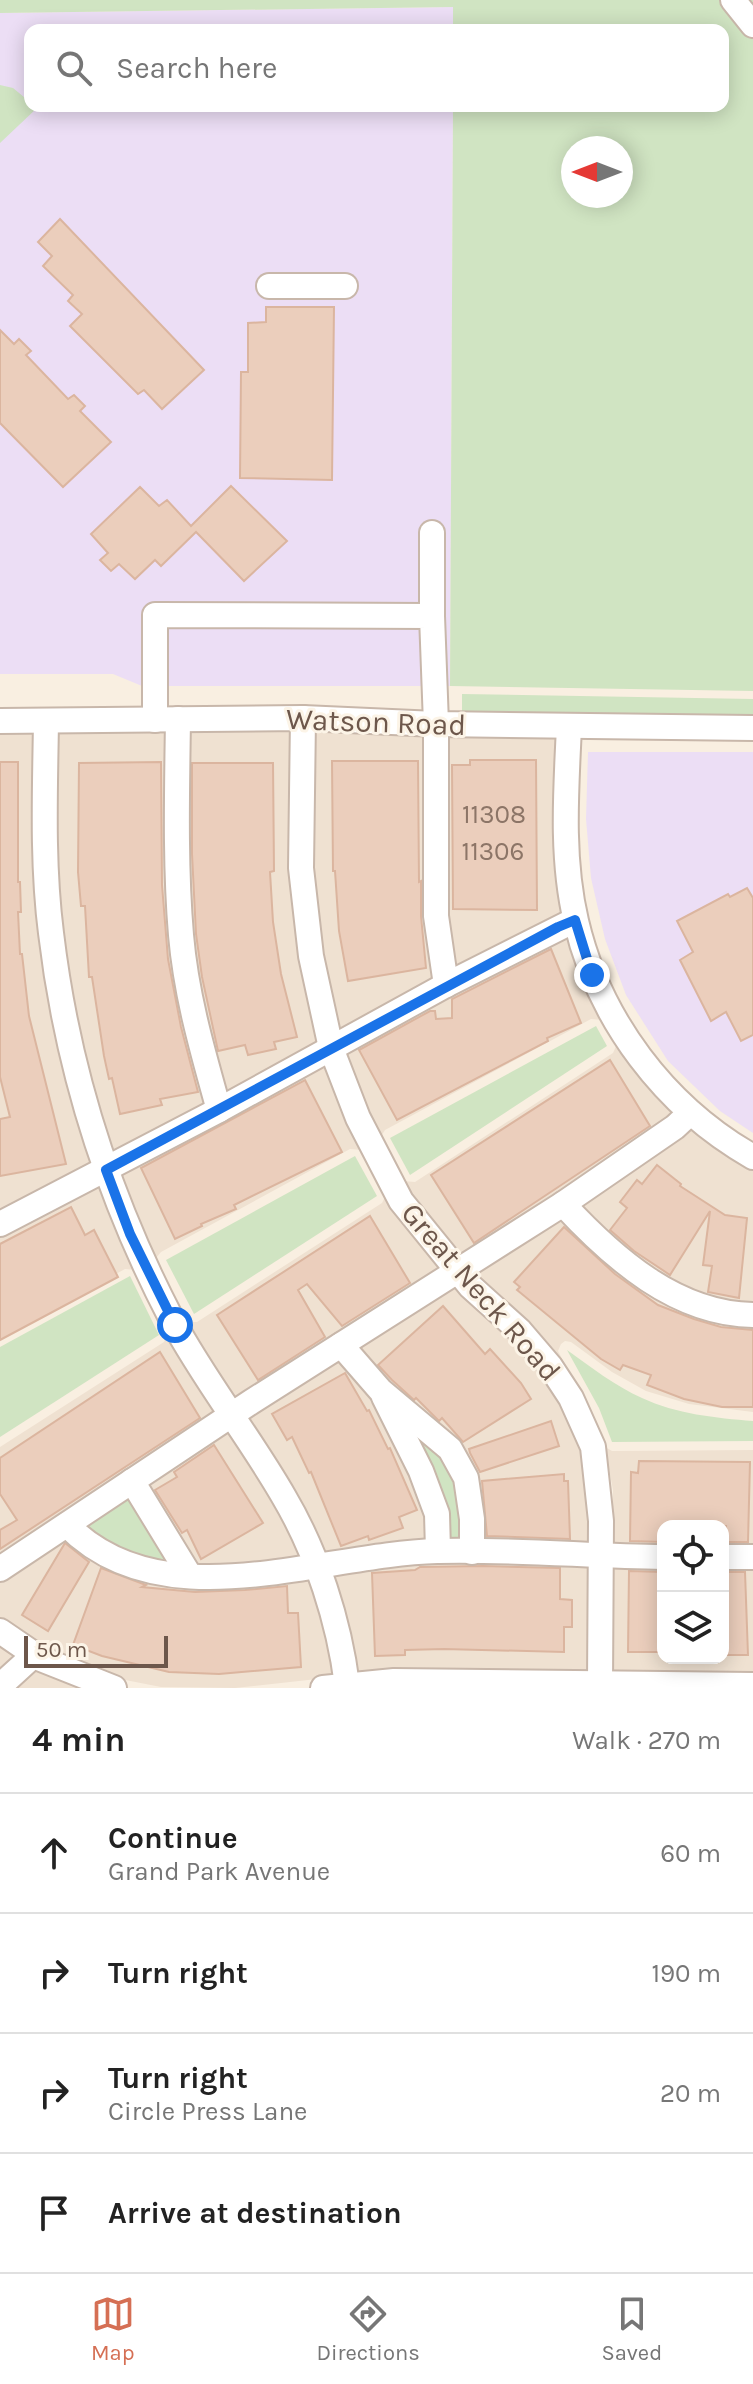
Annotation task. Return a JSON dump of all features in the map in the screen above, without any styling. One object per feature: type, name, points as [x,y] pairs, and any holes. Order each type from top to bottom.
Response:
[{"type":"street","points":[[733,0],[753,25]]},
{"type":"street","points":[[269,286],[345,286]]},
{"type":"street","points":[[432,533],[436,916],[446,985]]},
{"type":"street","points":[[219,1110],[195,1025],[181,937],[167,719],[156,654],[155,615],[432,616]]},
{"type":"street","name":"Watson Road","points":[[0,721],[303,718],[569,727],[753,728]]},
{"type":"street","name":"Great Neck Road","points":[[303,718],[301,868],[311,956],[331,1048],[358,1118],[401,1201],[470,1286],[520,1331],[550,1366],[571,1398],[593,1447],[601,1521],[600,1684]]},
{"type":"street","points":[[46,721],[45,816],[50,931],[68,1041],[93,1135],[130,1234],[173,1320],[286,1499],[318,1567],[344,1658],[335,1687],[394,1681],[753,1685]]},
{"type":"street","points":[[569,727],[566,856],[575,920],[592,975],[619,1027],[653,1075],[718,1137],[753,1157]]},
{"type":"street","points":[[0,1224],[219,1110],[446,985],[575,920]]},
{"type":"street","points":[[0,1569],[232,1414],[563,1204],[675,1127],[690,1113]]},
{"type":"street","points":[[563,1204],[593,1237],[651,1281],[684,1301],[730,1315],[753,1315]]},
{"type":"street","points":[[341,1345],[381,1391],[450,1449],[466,1478],[472,1519],[472,1552]]},
{"type":"street","points":[[381,1391],[421,1471],[437,1514],[438,1551]]},
{"type":"street","points":[[132,1481],[190,1576]]},
{"type":"street","points":[[67,1525],[82,1541],[115,1558],[163,1573],[190,1576],[262,1573],[399,1553],[438,1551],[657,1557]]},
{"type":"street","points":[[729,1557],[753,1557]]},
{"type":"street","points":[[0,1631],[34,1655],[114,1688]]},
{"type":"street","points":[[0,1686],[34,1655]]},
{"type":"shaded area","points":[[453,7],[453,24],[24,24],[24,112],[453,112],[450,686],[142,686],[113,674],[0,674],[0,13]]},
{"type":"shaded area","points":[[292,731],[290,868],[362,1150],[350,1149],[161,1252],[156,1258],[157,1263],[185,1317],[197,1322],[382,1203],[386,1195],[541,1372],[561,1402],[582,1449],[591,1491],[589,1674],[357,1674],[355,1656],[329,1564],[296,1495],[182,1316],[141,1231],[104,1132],[80,1040],[61,930],[56,816],[57,732]]},
{"type":"shaded area","points":[[314,731],[557,737],[564,921],[581,977],[609,1031],[681,1119],[712,1145],[753,1168],[753,1412],[689,1404],[646,1391],[565,1341],[558,1351],[576,1385],[478,1280],[411,1195],[403,1181],[415,1182],[613,1053],[617,1044],[602,1020],[591,1019],[385,1130],[380,1138],[342,1046],[322,955],[312,868]]},
{"type":"shaded area","points":[[0,732],[35,732],[58,1043],[82,1138],[136,1270],[125,1269],[0,1337]]},
{"type":"shaded area","points":[[588,752],[753,752],[753,1133],[720,1111],[668,1061],[626,995],[605,939],[591,878],[586,819]]},
{"type":"shaded area","points":[[168,1332],[276,1503],[307,1570],[335,1677],[235,1688],[161,1687],[110,1677],[48,1651],[0,1619],[0,1447],[164,1342]]},
{"type":"shaded area","points":[[605,1447],[612,1451],[753,1450],[753,1676],[611,1674],[613,1490]]},
{"type":"shaded area","points":[[0,1644],[84,1688],[0,1688]]},
{"type":"green space","points":[[0,0],[753,0],[753,691],[450,686],[453,112],[729,112],[729,24],[453,24],[453,7],[0,13]]},
{"type":"green space","points":[[0,85],[13,88],[24,97],[24,112],[33,112],[0,143]]},
{"type":"green space","points":[[462,694],[753,699],[753,717],[462,715]]},
{"type":"green space","points":[[596,1026],[607,1046],[410,1175],[390,1138]]},
{"type":"green space","points":[[355,1156],[377,1196],[194,1314],[166,1260]]},
{"type":"green space","points":[[130,1276],[159,1335],[0,1437],[0,1347]]},
{"type":"green space","points":[[567,1350],[622,1388],[668,1408],[753,1421],[753,1441],[612,1442],[599,1408]]},
{"type":"green space","points":[[398,1428],[450,1449],[472,1552],[438,1551]]},
{"type":"green space","points":[[132,1481],[190,1576],[163,1573],[67,1525]]},
{"type":"building","points":[[60,219],[204,370],[162,409],[144,390],[138,394],[70,326],[82,314],[68,301],[73,295],[43,266],[52,256],[38,242]]},
{"type":"building","points":[[266,307],[334,307],[332,480],[240,478],[241,372],[248,372],[248,323],[266,322]]},
{"type":"building","points":[[0,330],[14,344],[19,339],[31,351],[26,355],[68,399],[74,395],[85,406],[80,411],[111,442],[63,487],[0,423]]},
{"type":"building","points":[[231,486],[287,541],[244,581],[196,532],[161,566],[155,560],[135,579],[119,564],[111,571],[100,560],[108,553],[91,534],[140,487],[159,506],[167,500],[191,526]]},
{"type":"building","points":[[470,760],[536,760],[537,910],[453,909],[452,765],[470,765]]},
{"type":"building","points":[[332,761],[418,761],[419,882],[426,968],[348,981],[333,871]]},
{"type":"building","points":[[0,762],[18,762],[20,954],[29,1016],[66,1164],[0,1176],[0,1119],[10,1117],[0,1077]]},
{"type":"building","points":[[161,762],[162,885],[168,959],[198,1092],[160,1099],[162,1105],[120,1114],[112,1078],[109,1079],[92,977],[89,977],[85,906],[81,906],[78,872],[79,763]]},
{"type":"building","points":[[192,763],[273,763],[274,871],[270,872],[273,922],[281,974],[297,1037],[274,1042],[276,1049],[248,1055],[245,1045],[218,1051],[196,934]]},
{"type":"building","points":[[747,888],[753,898],[753,1035],[741,1041],[726,1012],[711,1021],[680,960],[693,952],[677,921],[728,894],[730,897]]},
{"type":"building","points":[[551,949],[581,1023],[547,1038],[548,1041],[397,1120],[359,1050],[430,1011],[435,1011],[436,1019],[452,1018],[452,999]]},
{"type":"building","points":[[610,1060],[650,1126],[474,1243],[431,1175]]},
{"type":"building","points":[[305,1080],[342,1152],[234,1205],[236,1209],[175,1239],[141,1168]]},
{"type":"building","points":[[657,1165],[680,1186],[725,1215],[747,1218],[739,1298],[708,1292],[712,1266],[703,1265],[710,1211],[670,1275],[610,1230],[627,1208],[620,1202],[637,1180],[642,1184]]},
{"type":"building","points":[[71,1207],[85,1235],[94,1230],[118,1277],[0,1340],[0,1244]]},
{"type":"building","points":[[370,1216],[410,1283],[342,1326],[307,1284],[298,1290],[325,1337],[258,1380],[217,1315]]},
{"type":"building","points":[[564,1227],[615,1274],[658,1305],[721,1327],[753,1330],[753,1407],[722,1407],[684,1399],[647,1385],[651,1375],[623,1365],[620,1370],[601,1359],[517,1290],[520,1287],[514,1282]]},
{"type":"building","points":[[443,1306],[485,1354],[490,1349],[521,1383],[531,1399],[463,1442],[442,1418],[439,1421],[378,1365]]},
{"type":"building","points":[[160,1352],[200,1418],[0,1549],[0,1530],[17,1520],[0,1494],[0,1458]]},
{"type":"building","points":[[345,1373],[390,1448],[417,1510],[399,1517],[403,1528],[341,1546],[311,1472],[292,1437],[287,1440],[272,1414]]},
{"type":"building","points":[[551,1421],[559,1446],[480,1472],[469,1449]]},
{"type":"building","points":[[214,1445],[263,1523],[201,1559],[187,1530],[182,1533],[155,1490],[177,1477],[174,1472]]},
{"type":"building","points":[[639,1461],[750,1462],[748,1542],[729,1542],[729,1520],[657,1520],[657,1542],[630,1541],[631,1472],[638,1473]]},
{"type":"building","points":[[564,1474],[564,1481],[568,1481],[570,1539],[487,1536],[482,1481]]},
{"type":"building","points":[[65,1543],[89,1562],[48,1631],[22,1615]]},
{"type":"building","points":[[420,1567],[560,1568],[560,1599],[572,1600],[572,1627],[564,1627],[564,1652],[444,1649],[405,1650],[405,1655],[375,1656],[372,1573]]},
{"type":"building","points":[[101,1568],[146,1585],[142,1587],[195,1592],[287,1586],[288,1613],[298,1613],[301,1667],[219,1674],[169,1672],[102,1656],[73,1645]]},
{"type":"building","points":[[629,1571],[657,1572],[657,1652],[628,1652]]},
{"type":"building","points":[[729,1572],[745,1572],[748,1655],[729,1655]]},
{"type":"route","points":[[175,1325],[130,1234],[106,1170],[446,985],[575,920],[592,975]]}]
